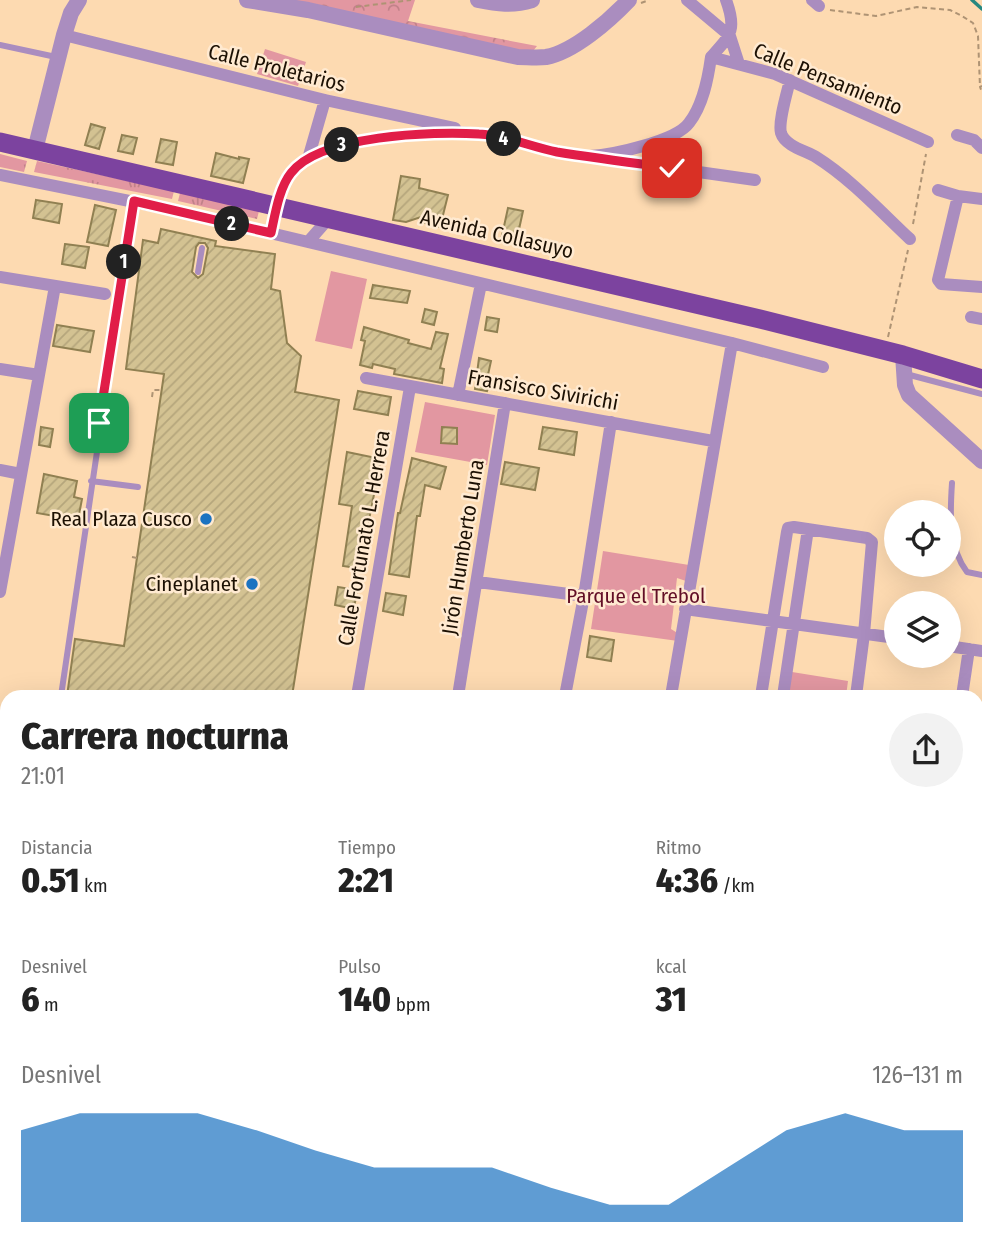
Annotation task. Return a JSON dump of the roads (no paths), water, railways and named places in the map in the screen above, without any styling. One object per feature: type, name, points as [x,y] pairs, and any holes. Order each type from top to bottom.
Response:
[{"type":"main road","name":"Avenida Collasuyo","points":[[0,142],[747,316],[903,364],[982,379]]},
{"type":"street","points":[[35,150],[64,34],[79,0]]},
{"type":"street","points":[[247,0],[308,10],[517,57],[547,57],[579,42],[611,19],[629,0]]},
{"type":"street","points":[[478,0],[498,4],[518,4],[532,0]]},
{"type":"street","points":[[687,0],[730,36]]},
{"type":"street","points":[[726,0],[732,15],[730,36],[739,64]]},
{"type":"street","name":"Calle Proletarios","points":[[64,34],[325,100],[481,134]]},
{"type":"street","points":[[589,156],[654,143],[678,133],[689,124],[706,85],[711,57],[730,36]]},
{"type":"street","name":"Calle Pensamiento","points":[[711,57],[790,80],[928,142]]},
{"type":"street","points":[[790,80],[781,126],[781,134],[786,142],[816,158],[850,183],[911,239]]},
{"type":"street","points":[[308,159],[325,100]]},
{"type":"street","points":[[271,233],[289,175],[308,159],[335,147],[370,139],[481,134],[555,151],[755,180]]},
{"type":"street","points":[[957,135],[974,139],[982,148]]},
{"type":"street","points":[[0,175],[134,201],[271,233],[732,343],[823,368]]},
{"type":"street","points":[[938,190],[958,197],[982,200]]},
{"type":"street","points":[[958,197],[938,280],[942,284],[982,287]]},
{"type":"street","points":[[307,242],[329,218]]},
{"type":"street","points":[[0,278],[105,294]]},
{"type":"street","points":[[458,395],[481,284]]},
{"type":"street","points":[[0,592],[55,286]]},
{"type":"street","points":[[672,690],[732,343]]},
{"type":"street","points":[[903,364],[908,395],[982,461]]},
{"type":"street","points":[[0,369],[39,375]]},
{"type":"street","name":"Fransisco Sivirichi","points":[[366,378],[713,441]]},
{"type":"street","name":"Calle Fortunato L. Herrera","points":[[357,690],[410,387]]},
{"type":"street","name":"Jirón Humberto Luna","points":[[459,690],[505,403]]},
{"type":"street","points":[[566,690],[611,422]]},
{"type":"street","points":[[0,471],[21,474]]},
{"type":"street","points":[[762,690],[788,528],[867,538],[872,542],[857,690]]},
{"type":"street","points":[[784,690],[808,529]]},
{"type":"street","points":[[478,582],[584,596]]},
{"type":"street","points":[[685,608],[884,636]]},
{"type":"street","points":[[964,690],[976,650]]},
{"type":"lane","points":[[0,45],[58,58]]},
{"type":"lane","points":[[62,690],[134,201]]},
{"type":"lane","points":[[198,272],[202,248]]},
{"type":"lane","points":[[903,364],[982,394]]},
{"type":"lane","points":[[91,481],[138,487]]},
{"type":"lane","points":[[952,483],[950,520],[959,561],[967,572],[982,575]]},
{"type":"waterway","points":[[972,0],[982,9]]},
{"type":"place","name":"Real Plaza Cusco","points":[[206,519]]},
{"type":"place","name":"Cineplanet","points":[[252,584]]},
{"type":"park label","name":"Parque el Trebol","points":[[636,596]]}]
